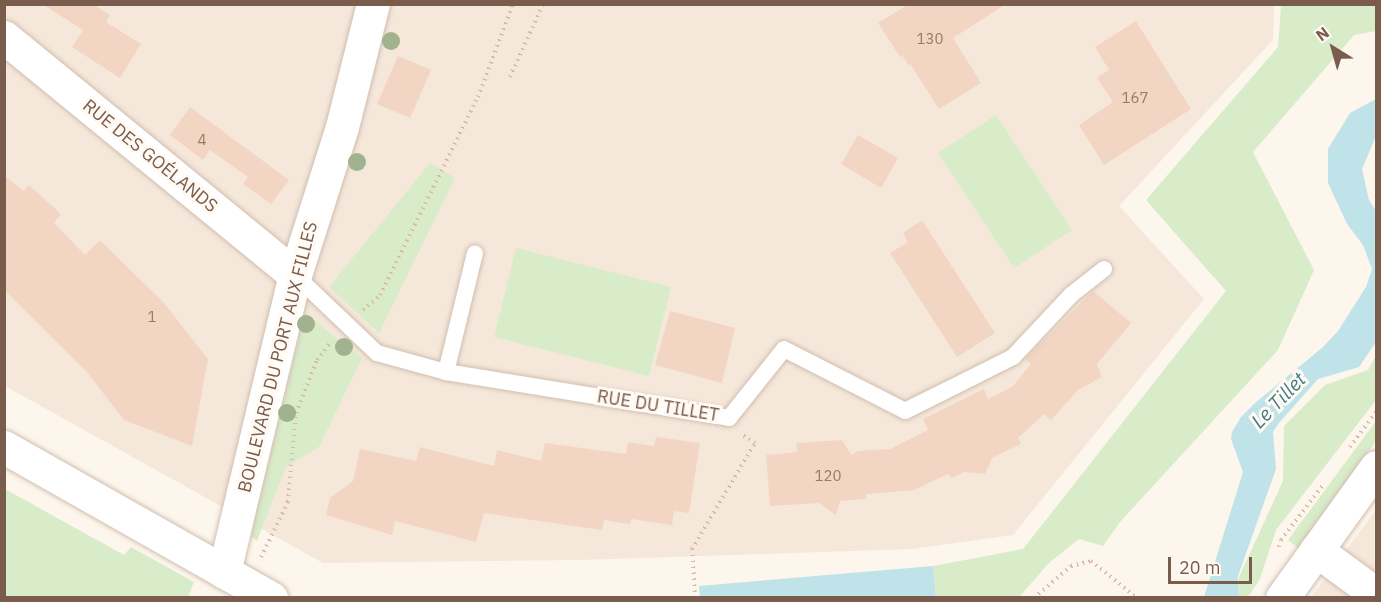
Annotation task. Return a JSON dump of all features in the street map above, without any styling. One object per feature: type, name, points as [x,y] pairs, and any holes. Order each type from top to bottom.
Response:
[{"type":"street","name":"BOULEVARD DU PORT AUX FILLES","points":[[247,585],[295,275],[342,127],[373,4]]},
{"type":"street","name":"RUE DES GOÉLANDS","points":[[4,37],[295,275]]},
{"type":"street","points":[[4,447],[247,585]]},
{"type":"street","points":[[1282,597],[1377,467]]},
{"type":"street","points":[[1316,550],[1377,594]]},
{"type":"lane","points":[[446,372],[475,253]]},
{"type":"lane","name":"RUE DU TILLET","points":[[295,275],[377,353],[446,372],[729,418],[784,349],[905,411],[1013,357],[1071,295],[1104,269]]},
{"type":"path","points":[[247,585],[288,502],[296,413],[317,360],[346,324],[380,295],[478,97],[513,4]]},
{"type":"path","points":[[510,77],[543,4]]},
{"type":"path","points":[[695,597],[692,549],[755,443],[736,430],[729,418]]},
{"type":"path","points":[[1034,597],[1071,566],[1092,561],[1137,597]]},
{"type":"shaded area","points":[[5,5],[1274,5],[1273,40],[1119,206],[1204,299],[1013,535],[912,549],[580,560],[323,563],[5,386]]},
{"type":"shaded area","points":[[1376,510],[1376,597],[1311,597]]},
{"type":"green space","points":[[1281,5],[1376,5],[1376,31],[1354,35],[1253,152],[1314,270],[1278,350],[1120,522],[1103,546],[1079,539],[1050,562],[1019,597],[936,597],[933,566],[1023,549],[1226,291],[1146,200],[1278,47]]},
{"type":"green space","points":[[996,115],[1072,230],[1014,268],[938,153]]},
{"type":"green space","points":[[430,163],[455,178],[379,333],[329,287]]},
{"type":"green space","points":[[516,248],[671,287],[649,376],[494,337]]},
{"type":"green space","points":[[305,313],[362,358],[319,447],[286,467],[257,541],[251,537]]},
{"type":"green space","points":[[1376,355],[1376,400],[1276,530],[1260,579],[1248,597],[1239,597],[1239,577],[1283,481],[1284,426],[1325,385],[1368,370]]},
{"type":"green space","points":[[1376,421],[1376,441],[1299,549],[1288,540]]},
{"type":"green space","points":[[5,489],[124,555],[131,547],[194,582],[188,597],[5,597]]},
{"type":"water","name":"Le Tillet","points":[[1376,99],[1376,136],[1362,169],[1369,200],[1376,211],[1376,342],[1359,367],[1318,379],[1279,423],[1273,432],[1276,469],[1238,576],[1239,597],[1204,597],[1243,472],[1231,439],[1232,432],[1241,417],[1255,403],[1323,347],[1338,331],[1366,287],[1372,269],[1363,245],[1347,224],[1328,183],[1328,149],[1350,113]]},
{"type":"water","points":[[933,566],[936,597],[700,597],[699,586]]},
{"type":"building","points":[[42,4],[93,4],[110,15],[106,22],[141,44],[120,78],[72,47],[83,30]]},
{"type":"building","points":[[909,4],[1006,4],[953,38],[981,83],[939,109],[910,64],[908,65],[902,55],[900,57],[878,23]]},
{"type":"building","points":[[1136,21],[1191,109],[1104,165],[1079,125],[1113,102],[1097,78],[1109,70],[1095,47]]},
{"type":"building","points":[[398,56],[431,70],[410,118],[377,104]]},
{"type":"building","points":[[190,107],[289,180],[271,204],[243,184],[248,177],[210,150],[203,160],[170,135]]},
{"type":"building","points":[[858,135],[898,158],[881,188],[841,164]]},
{"type":"building","points":[[4,175],[23,191],[29,185],[61,214],[54,223],[85,255],[100,240],[164,303],[208,359],[192,446],[124,420],[86,371],[4,290]]},
{"type":"building","points":[[922,220],[995,333],[957,357],[890,253],[908,242],[903,233]]},
{"type":"building","points":[[1093,291],[1131,323],[1097,364],[1102,377],[1078,390],[1051,420],[1044,414],[1018,438],[1021,444],[992,458],[985,474],[964,472],[951,478],[948,474],[914,490],[866,494],[866,499],[840,501],[836,515],[819,503],[770,506],[766,455],[797,452],[796,443],[842,440],[851,455],[858,451],[890,449],[928,430],[923,419],[984,389],[988,399],[1012,387],[1031,364],[1025,359]]},
{"type":"building","points":[[670,311],[735,328],[722,383],[655,365]]},
{"type":"building","points":[[656,437],[700,443],[689,513],[674,511],[672,525],[631,519],[630,524],[604,520],[602,530],[484,513],[476,542],[395,521],[392,535],[326,515],[330,498],[353,481],[360,449],[416,461],[420,447],[494,466],[497,450],[541,461],[545,443],[626,454],[628,442],[654,446]]}]
